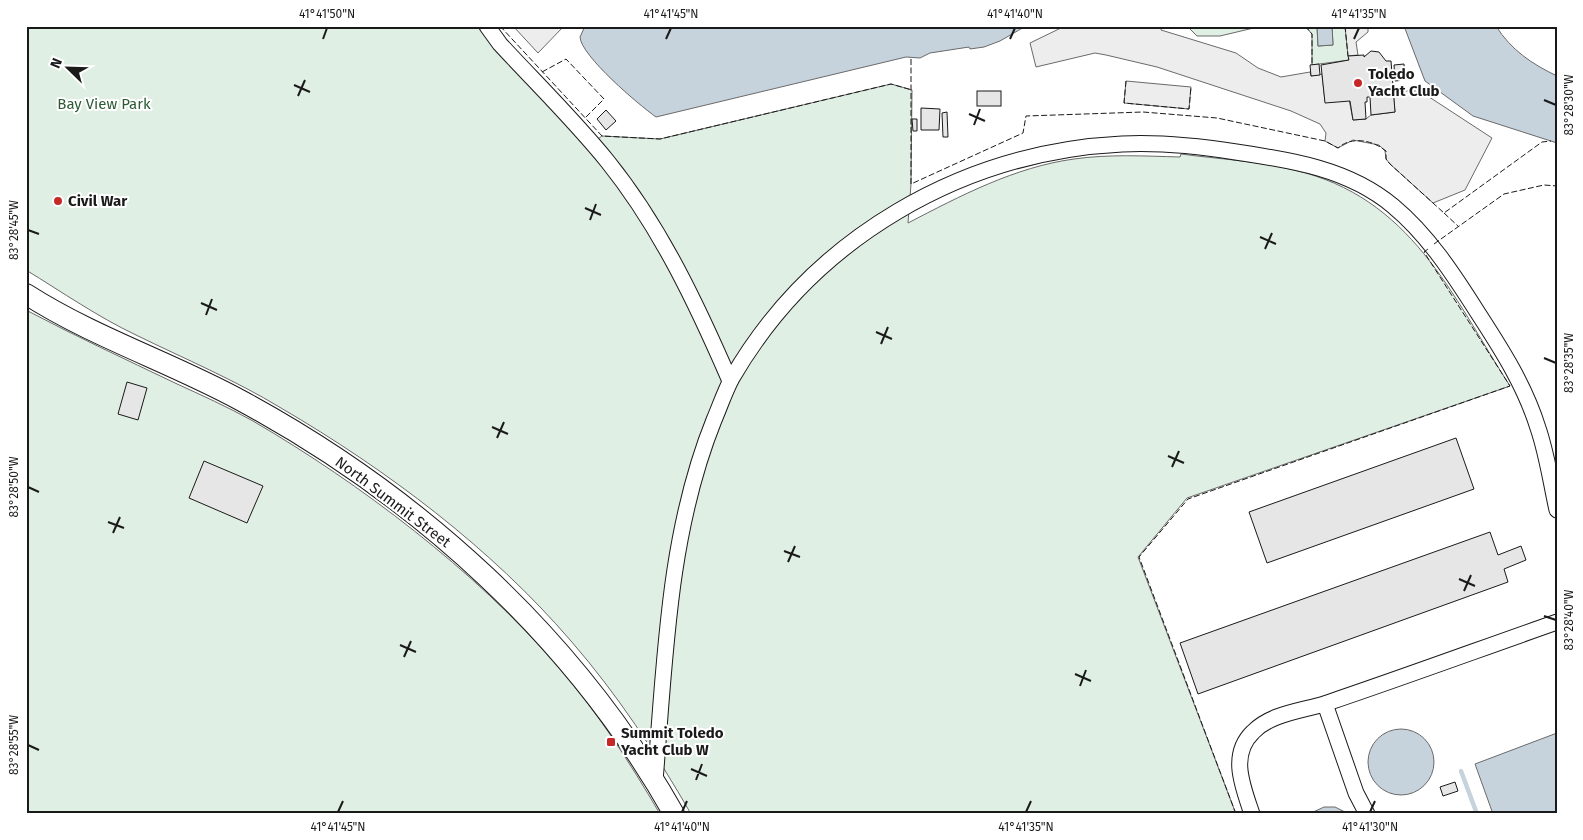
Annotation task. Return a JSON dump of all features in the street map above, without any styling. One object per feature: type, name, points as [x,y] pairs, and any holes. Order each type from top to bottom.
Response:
[{"type":"main road","name":"North Summit Street","points":[[26,294],[60,314],[239,399],[304,438],[384,491],[471,562],[529,618],[585,680],[655,781],[674,814]]},
{"type":"street","points":[[486,26],[500,44],[608,162],[641,207],[682,277],[730,381]]},
{"type":"street","points":[[655,781],[671,607],[683,518],[704,445],[730,381],[776,316],[802,286],[828,261],[871,227],[920,198],[983,170],[1050,153],[1122,144],[1169,144],[1258,155],[1309,165],[1338,174],[1391,204],[1412,223],[1447,265],[1523,387],[1540,431],[1557,510]]},
{"type":"street","points":[[1252,814],[1239,775],[1240,754],[1252,732],[1267,721],[1325,704],[1557,622]]},
{"type":"street","points":[[1325,704],[1356,793],[1367,814]]},
{"type":"green space","name":"Bay View Park","points":[[26,26],[479,26],[587,147],[602,136],[660,139],[891,84],[912,90],[911,184],[908,223],[968,193],[1009,176],[1052,163],[1087,157],[1180,157],[1181,154],[1252,162],[1294,170],[1334,183],[1369,202],[1398,226],[1424,254],[1447,284],[1510,386],[1187,498],[1138,557],[1236,814],[691,814],[635,724],[588,661],[540,607],[507,574],[436,513],[360,457],[281,408],[228,379],[122,328],[26,270]]},
{"type":"green space","points":[[1187,26],[1262,26],[1220,36],[1197,36]]},
{"type":"green space","points":[[1305,26],[1317,26],[1318,46],[1333,45],[1332,26],[1345,26],[1349,60],[1312,65],[1312,34]]},
{"type":"green space","points":[[26,310],[253,421],[334,472],[375,501],[453,562],[524,629],[585,699],[611,736],[660,814],[26,814]]},
{"type":"shaded area","points":[[513,26],[564,26],[538,53]]},
{"type":"shaded area","points":[[585,26],[1026,26],[1000,41],[984,47],[970,49],[969,47],[930,53],[920,58],[906,57],[656,117],[612,80],[590,56],[580,37]]},
{"type":"shaded area","points":[[1065,26],[1162,26],[1161,30],[1236,53],[1258,68],[1281,77],[1310,72],[1311,76],[1322,74],[1325,101],[1349,99],[1353,120],[1366,119],[1371,115],[1395,112],[1393,91],[1420,91],[1492,138],[1465,190],[1433,203],[1390,164],[1386,159],[1385,151],[1379,145],[1353,140],[1338,148],[1325,141],[1326,133],[1320,124],[1291,111],[1157,67],[1095,53],[1036,67],[1030,43]]},
{"type":"shaded area","points":[[1317,26],[1332,26],[1333,45],[1318,46]]},
{"type":"shaded area","points":[[1345,26],[1368,26],[1368,32],[1356,42],[1358,55],[1348,56]]},
{"type":"shaded area","points":[[1404,26],[1496,26],[1508,42],[1523,56],[1557,76],[1557,143],[1473,116],[1425,81]]},
{"type":"shaded area","points":[[1126,81],[1191,87],[1189,109],[1124,103]]},
{"type":"shaded area","points":[[1401,729],[1414,732],[1424,739],[1431,749],[1434,762],[1431,775],[1424,785],[1414,792],[1401,795],[1388,792],[1378,785],[1371,775],[1368,762],[1371,749],[1378,739],[1388,732]]},
{"type":"shaded area","points":[[1557,733],[1557,814],[1493,814],[1475,764]]},
{"type":"shaded area","points":[[1324,807],[1335,807],[1349,814],[1309,814]]},
{"type":"building","name":"Toledo Yacht Club","points":[[1371,51],[1379,52],[1386,61],[1391,61],[1395,112],[1371,115],[1370,97],[1367,97],[1367,102],[1365,102],[1366,119],[1353,120],[1350,101],[1325,103],[1321,65],[1349,60],[1348,56],[1364,55],[1364,57]]},
{"type":"building","points":[[1319,64],[1320,75],[1311,76],[1310,65]]},
{"type":"building","points":[[1404,64],[1405,80],[1395,81],[1394,65]]},
{"type":"building","points":[[977,91],[1001,91],[1001,106],[977,106]]},
{"type":"building","points":[[921,108],[940,109],[939,130],[921,130]]},
{"type":"building","points":[[606,110],[616,121],[606,130],[597,119]]},
{"type":"building","points":[[947,112],[948,137],[943,137],[942,113]]},
{"type":"building","points":[[912,119],[917,119],[917,131],[913,131]]},
{"type":"building","points":[[127,382],[147,388],[138,420],[118,414]]},
{"type":"building","points":[[1456,438],[1474,489],[1267,563],[1249,512]]},
{"type":"building","points":[[204,461],[263,486],[247,523],[189,498]]},
{"type":"building","points":[[1490,532],[1498,555],[1521,546],[1526,560],[1504,569],[1508,582],[1198,694],[1180,643]]},
{"type":"building","points":[[1455,782],[1458,791],[1443,796],[1440,787]]},
{"type":"waterway","points":[[1461,771],[1477,814]]},
{"type":"fence","points":[[500,26],[602,136],[660,139],[891,84],[912,90]]},
{"type":"fence","points":[[1305,26],[1312,34],[1312,65]]},
{"type":"fence","points":[[1345,26],[1348,56]]},
{"type":"fence","points":[[542,72],[566,59],[604,99],[585,118]]},
{"type":"fence","points":[[911,59],[911,184],[1023,133],[1026,116],[1143,112],[1217,118],[1325,141],[1338,148],[1343,144],[1355,141],[1375,144],[1386,151],[1386,159],[1390,164],[1444,213],[1542,142],[1551,141]]},
{"type":"fence","points":[[1126,81],[1124,103],[1189,109],[1191,87]]},
{"type":"fence","points":[[1434,244],[1504,194],[1544,185],[1557,186]]},
{"type":"fence","points":[[1444,213],[1459,227]]},
{"type":"fence","points":[[1236,814],[1139,557],[1188,499],[1510,386],[1424,252],[1428,249]]},
{"type":"place","name":"Toledo Yacht Club","points":[[1358,83]]},
{"type":"place","name":"Civil War","points":[[58,201]]},
{"type":"place","name":"Summit Toledo Yacht Club W","points":[[611,742]]}]
